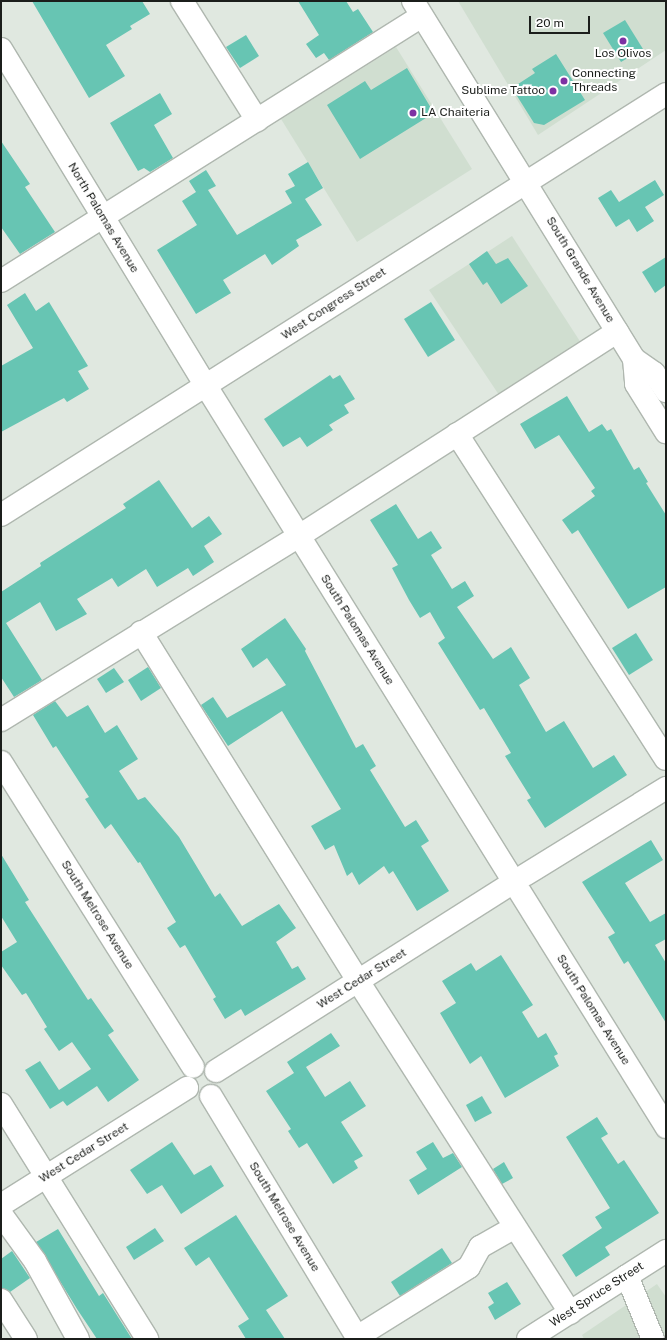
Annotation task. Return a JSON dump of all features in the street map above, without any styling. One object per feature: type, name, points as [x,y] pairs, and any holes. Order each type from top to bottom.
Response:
[{"type":"street","points":[[182,1],[257,120]]},
{"type":"street","points":[[1,281],[257,120],[417,8]]},
{"type":"street","name":"South Grande Avenue","points":[[417,8],[634,359]]},
{"type":"street","name":"North Palomas Avenue","points":[[1,49],[206,386]]},
{"type":"street","name":"West Congress Street","points":[[1,515],[666,94]]},
{"type":"street","points":[[1,720],[299,536],[617,332]]},
{"type":"street","points":[[634,359],[654,373],[666,391]]},
{"type":"street","points":[[634,359],[636,384],[666,432]]},
{"type":"street","name":"South Palomas Avenue","points":[[206,386],[666,1127]]},
{"type":"street","points":[[458,434],[666,759]]},
{"type":"street","points":[[142,632],[358,981],[570,1313]]},
{"type":"street","name":"South Melrose Avenue","points":[[1,762],[190,1078]]},
{"type":"street","name":"West Cedar Street","points":[[216,1071],[666,788]]},
{"type":"street","points":[[203,1064],[216,1071],[219,1084],[211,1096],[197,1097],[190,1078],[203,1064]]},
{"type":"street","name":"West Cedar Street","points":[[1,1205],[190,1078]]},
{"type":"street","name":"South Melrose Avenue","points":[[211,1096],[357,1338]]},
{"type":"street","points":[[1,1104],[147,1339]]},
{"type":"street","points":[[1,1214],[35,1261],[78,1339]]},
{"type":"street","points":[[357,1338],[469,1267],[480,1248],[515,1227]]},
{"type":"street","name":"West Spruce Street","points":[[528,1339],[666,1251]]},
{"type":"street","points":[[627,1276],[653,1339]]},
{"type":"street","points":[[1,1300],[26,1339]]},
{"type":"shaded area","points":[[458,1],[666,1],[666,50],[538,135]]},
{"type":"shaded area","points":[[396,47],[472,169],[357,242],[281,119]]},
{"type":"shaded area","points":[[512,236],[583,346],[501,398],[429,290]]},
{"type":"shaded area","points":[[657,1284],[666,1297],[666,1339],[584,1339],[582,1335]]},
{"type":"building","points":[[32,1],[142,1],[150,14],[130,26],[132,29],[106,45],[125,76],[89,98]]},
{"type":"building","points":[[298,1],[346,1],[353,12],[358,9],[373,32],[329,60],[324,53],[316,58],[306,44],[319,35]]},
{"type":"building","name":"Los Olivos","points":[[625,20],[643,49],[621,62],[603,33]]},
{"type":"building","points":[[246,35],[259,56],[240,68],[226,47]]},
{"type":"building","points":[[556,54],[585,100],[544,125],[534,123],[512,88],[535,73],[532,69]]},
{"type":"building","points":[[407,68],[434,113],[360,159],[327,105],[365,81],[371,90]]},
{"type":"building","points":[[160,93],[172,114],[154,125],[173,158],[150,172],[144,168],[138,171],[110,123]]},
{"type":"building","points":[[1,141],[30,184],[25,187],[55,232],[20,254],[1,227]]},
{"type":"building","points":[[308,162],[323,188],[305,199],[322,225],[296,240],[299,246],[272,265],[265,254],[223,280],[231,293],[196,314],[157,250],[197,225],[182,201],[196,192],[189,181],[206,170],[216,186],[208,190],[237,235],[292,203],[285,191],[295,186],[288,174]]},
{"type":"building","points":[[655,180],[664,195],[645,207],[654,221],[637,232],[629,219],[616,227],[598,198],[611,190],[619,202]]},
{"type":"building","points":[[487,251],[496,264],[508,258],[528,286],[501,304],[487,282],[483,285],[469,264]]},
{"type":"building","points":[[666,257],[666,285],[655,293],[642,272]]},
{"type":"building","points":[[25,293],[36,311],[49,302],[88,366],[78,371],[89,389],[67,402],[64,398],[1,432],[1,366],[33,348],[7,305]]},
{"type":"building","points":[[431,302],[455,340],[428,357],[404,319]]},
{"type":"building","points":[[330,375],[333,379],[340,375],[355,399],[344,405],[349,413],[329,425],[333,430],[307,447],[300,437],[283,447],[264,419]]},
{"type":"building","points":[[567,396],[589,432],[602,424],[607,431],[611,429],[634,470],[639,467],[648,482],[646,483],[666,515],[666,587],[628,609],[578,530],[572,534],[562,520],[595,496],[591,491],[595,488],[559,435],[535,449],[520,424]]},
{"type":"building","points":[[159,480],[192,528],[209,516],[222,534],[204,546],[214,562],[193,576],[188,568],[157,587],[146,569],[118,587],[112,578],[77,599],[87,614],[56,631],[40,602],[6,623],[42,680],[14,697],[1,677],[1,592],[41,566],[40,563],[126,508],[123,504]]},
{"type":"building","points":[[396,504],[418,539],[431,531],[442,548],[431,555],[452,589],[465,581],[474,596],[457,607],[493,659],[511,647],[530,678],[519,685],[546,732],[564,721],[593,768],[614,755],[627,775],[545,828],[527,800],[531,798],[505,756],[511,753],[484,708],[480,710],[438,643],[445,638],[430,612],[420,618],[392,568],[398,565],[370,520]]},
{"type":"building","points":[[285,618],[306,649],[305,651],[356,748],[363,744],[376,766],[370,770],[405,827],[416,820],[429,841],[421,846],[449,891],[417,911],[393,871],[389,874],[384,866],[359,885],[352,872],[347,876],[334,845],[325,850],[311,826],[341,809],[282,711],[228,746],[201,705],[213,697],[227,718],[286,685],[267,658],[253,668],[241,649]]},
{"type":"building","points":[[636,633],[653,660],[629,675],[612,648]]},
{"type":"building","points":[[148,667],[161,688],[141,701],[128,680]]},
{"type":"building","points":[[114,668],[124,682],[106,693],[97,679]]},
{"type":"building","points":[[55,701],[67,717],[88,705],[105,733],[117,725],[138,759],[119,771],[138,800],[145,797],[179,837],[215,897],[220,893],[242,926],[279,904],[296,928],[276,942],[292,969],[298,966],[306,979],[245,1016],[241,1009],[225,1019],[213,999],[216,997],[185,945],[180,948],[167,928],[176,922],[140,862],[138,863],[111,824],[105,829],[85,799],[89,797],[56,746],[53,748],[33,715]]},
{"type":"building","points":[[651,840],[663,860],[625,883],[650,922],[666,913],[666,939],[655,945],[666,963],[666,1023],[628,961],[624,964],[608,937],[615,933],[582,882]]},
{"type":"building","points":[[1,854],[29,900],[25,902],[88,1000],[91,998],[114,1031],[108,1035],[139,1080],[108,1102],[97,1086],[67,1106],[63,1101],[50,1109],[25,1070],[40,1061],[59,1090],[91,1069],[72,1042],[59,1051],[44,1029],[47,1027],[26,993],[22,995],[1,965],[1,952],[17,942],[1,916]]},
{"type":"building","points":[[501,955],[533,1005],[522,1012],[538,1038],[546,1033],[558,1054],[554,1056],[559,1066],[505,1098],[481,1056],[470,1064],[440,1013],[456,1003],[442,981],[471,963],[476,971]]},
{"type":"building","points":[[331,1033],[340,1046],[306,1067],[325,1097],[350,1081],[366,1106],[341,1122],[363,1156],[354,1161],[358,1168],[333,1184],[307,1143],[299,1148],[288,1131],[291,1129],[266,1091],[294,1073],[287,1062]]},
{"type":"building","points":[[482,1096],[492,1113],[475,1122],[466,1105]]},
{"type":"building","points":[[597,1117],[608,1134],[601,1138],[618,1164],[624,1160],[659,1213],[605,1247],[610,1255],[576,1277],[562,1255],[602,1228],[595,1217],[610,1208],[566,1137]]},
{"type":"building","points":[[172,1142],[194,1175],[211,1165],[224,1186],[181,1214],[162,1185],[147,1194],[130,1170]]},
{"type":"building","points":[[433,1142],[443,1158],[453,1153],[462,1167],[418,1195],[409,1180],[427,1169],[416,1152]]},
{"type":"building","points":[[504,1162],[513,1178],[502,1184],[493,1169]]},
{"type":"building","points":[[236,1215],[288,1296],[266,1310],[285,1339],[246,1339],[238,1326],[249,1319],[209,1257],[196,1266],[184,1248]]},
{"type":"building","points":[[155,1228],[164,1241],[134,1260],[126,1247]]},
{"type":"building","points":[[58,1229],[99,1296],[103,1293],[132,1339],[97,1339],[36,1242]]},
{"type":"building","points":[[442,1248],[452,1263],[400,1296],[391,1282]]},
{"type":"building","points":[[12,1251],[30,1278],[10,1292],[1,1288],[1,1259]]},
{"type":"building","points":[[507,1282],[521,1304],[495,1320],[488,1307],[494,1303],[488,1293]]},
{"type":"place","name":"Los Olivos","points":[[623,41]]},
{"type":"place","name":"Connecting Threads","points":[[564,81]]},
{"type":"place","name":"Sublime Tattoo","points":[[553,91]]},
{"type":"place","name":"LA Chaiteria","points":[[413,113]]}]
